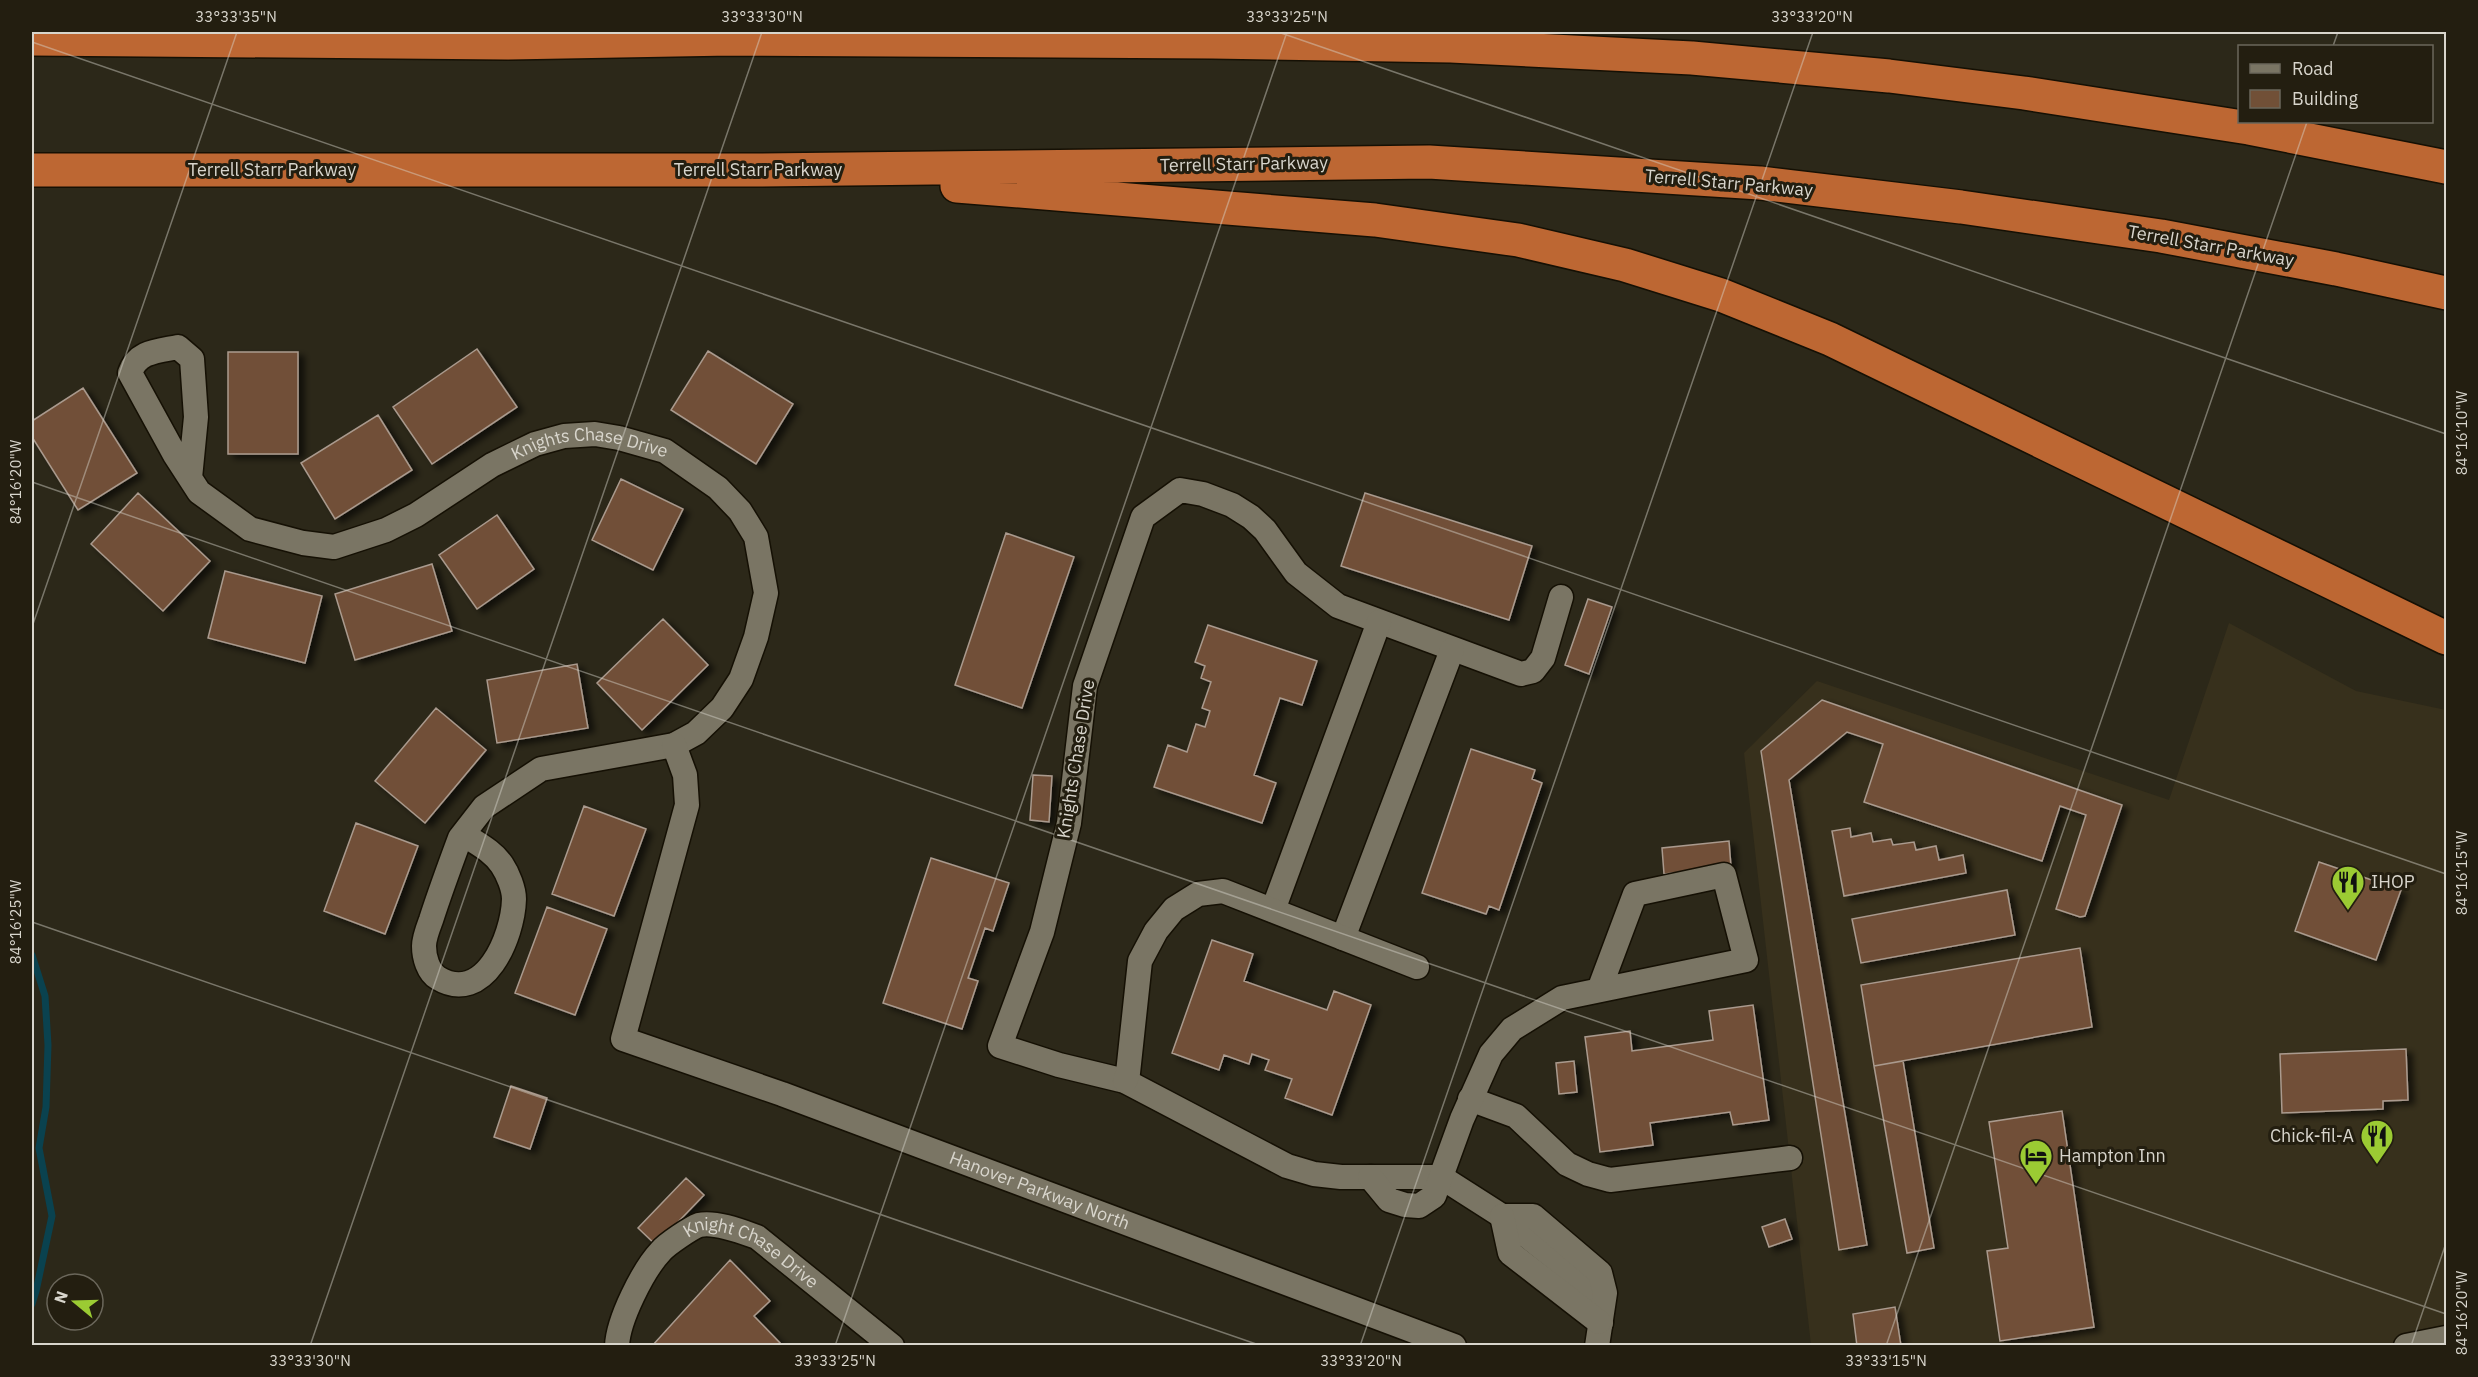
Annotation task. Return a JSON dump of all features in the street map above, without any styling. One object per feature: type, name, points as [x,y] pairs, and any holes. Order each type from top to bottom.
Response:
[{"type":"highway","points":[[731,39],[809,32]]},
{"type":"highway","points":[[32,39],[508,43],[731,39],[1200,41],[1451,46],[1692,58],[1888,76],[2024,93],[2249,128],[2446,167]]},
{"type":"highway","name":"Terrell Starr Parkway","points":[[32,170],[761,170],[1429,162],[1760,183],[2061,220],[2249,252],[2446,293]]},
{"type":"highway","points":[[761,170],[1375,220],[1518,240],[1625,265],[1721,295],[1830,339],[2446,638]]},
{"type":"street","name":"Knights Chase Drive","points":[[190,478],[196,417],[192,359],[178,348],[148,352],[133,363],[130,373],[190,478],[199,492],[250,529],[303,543],[334,547],[386,530],[417,515],[492,465],[535,444],[564,436],[595,435],[619,438],[665,451],[718,488],[740,511],[756,537],[766,593],[756,637],[741,679],[722,708],[696,733],[674,745],[541,769],[484,807],[463,834],[441,888],[424,943],[424,958],[435,976],[452,986],[466,985],[487,973],[503,944],[511,920],[514,897],[508,875],[502,864],[490,852],[463,834]]},
{"type":"street","name":"Knights Chase Drive","points":[[1441,1177],[1314,1174],[1287,1166],[1125,1081],[1059,1065],[1000,1046],[1042,932],[1069,823],[1085,686],[1143,517],[1180,490],[1203,494],[1232,505],[1265,530],[1296,573],[1338,606],[1521,674],[1533,671],[1543,658],[1561,597]]},
{"type":"street","points":[[1273,910],[1379,622]]},
{"type":"street","points":[[1343,938],[1452,650]]},
{"type":"street","name":"Hanover Parkway North","points":[[674,745],[685,775],[687,805],[623,1039],[782,1094],[1454,1346]]},
{"type":"street","points":[[1599,990],[1635,894],[1724,875],[1746,960],[1562,998],[1512,1029],[1491,1054],[1470,1099],[1441,1177],[1568,1257],[1595,1302],[1599,1334]]},
{"type":"street","points":[[1125,1081],[1128,1073],[1140,961],[1156,932],[1174,909],[1198,894],[1223,891],[1417,967]]},
{"type":"street","points":[[1470,1099],[1516,1116],[1567,1164],[1588,1174],[1610,1180],[1790,1158]]},
{"type":"street","points":[[1502,1216],[1509,1253],[1599,1334]]},
{"type":"street","name":"Knight Chase Drive","points":[[616,1346],[617,1333],[644,1275],[662,1249],[699,1225],[735,1229],[758,1237],[892,1346]]},
{"type":"street","points":[[2406,1346],[2446,1338]]},
{"type":"shaded area","points":[[2229,623],[2356,691],[2446,710],[2446,1345],[1811,1345],[1744,753],[1817,681],[2169,800]]},
{"type":"building","points":[[477,349],[517,407],[432,464],[393,407]]},
{"type":"building","points":[[708,351],[793,404],[756,464],[671,410]]},
{"type":"building","points":[[228,352],[298,352],[298,454],[228,454]]},
{"type":"building","points":[[83,388],[137,473],[78,510],[32,437],[32,421]]},
{"type":"building","points":[[378,415],[412,470],[335,519],[301,463]]},
{"type":"building","points":[[621,479],[683,509],[653,570],[592,540]]},
{"type":"building","points":[[138,493],[210,561],[163,611],[91,544]]},
{"type":"building","points":[[1365,493],[1532,546],[1509,620],[1341,566]]},
{"type":"building","points":[[497,515],[534,569],[477,609],[439,555]]},
{"type":"building","points":[[1006,533],[1074,557],[1022,708],[955,685]]},
{"type":"building","points":[[432,564],[452,631],[355,660],[335,594]]},
{"type":"building","points":[[225,571],[322,596],[305,663],[208,638]]},
{"type":"building","points":[[1588,599],[1612,607],[1589,674],[1565,665]]},
{"type":"building","points":[[663,619],[708,665],[642,730],[597,683]]},
{"type":"building","points":[[1208,625],[1317,661],[1302,705],[1280,698],[1254,775],[1276,783],[1262,823],[1154,787],[1168,745],[1187,752],[1196,724],[1205,727],[1210,711],[1202,708],[1211,682],[1201,678],[1205,666],[1195,662]]},
{"type":"building","points":[[577,664],[588,728],[497,743],[487,680]]},
{"type":"building","points":[[1822,700],[2122,805],[2085,916],[2080,917],[2056,909],[2086,815],[2060,806],[2042,861],[1864,802],[1883,744],[1847,732],[1789,780],[1867,1245],[1839,1250],[1761,751]]},
{"type":"building","points":[[436,708],[486,750],[425,823],[375,781]]},
{"type":"building","points":[[1471,749],[1535,770],[1532,779],[1542,783],[1499,910],[1489,906],[1486,914],[1422,893]]},
{"type":"building","points":[[1033,775],[1052,776],[1049,822],[1030,820]]},
{"type":"building","points":[[584,806],[646,829],[614,916],[552,894]]},
{"type":"building","points":[[356,823],[418,846],[385,934],[324,911]]},
{"type":"building","points":[[1850,828],[1851,837],[1871,833],[1873,842],[1891,839],[1893,845],[1914,842],[1916,850],[1936,846],[1939,860],[1963,855],[1966,873],[1844,896],[1832,831]]},
{"type":"building","points":[[1729,841],[1731,867],[1664,874],[1662,848]]},
{"type":"building","points":[[931,858],[1009,883],[993,931],[985,928],[968,978],[978,981],[962,1029],[883,1003]]},
{"type":"building","name":"IHOP","points":[[2319,862],[2401,890],[2376,960],[2295,931]]},
{"type":"building","points":[[2007,890],[2015,935],[1861,963],[1852,919]]},
{"type":"building","points":[[547,907],[607,929],[575,1015],[515,993]]},
{"type":"building","points":[[1212,940],[1253,954],[1244,981],[1327,1010],[1334,991],[1371,1005],[1332,1115],[1285,1098],[1292,1079],[1265,1070],[1269,1060],[1252,1054],[1249,1064],[1224,1055],[1219,1070],[1172,1053]]},
{"type":"building","points":[[2080,948],[2092,1027],[1874,1066],[1861,985]]},
{"type":"building","points":[[1753,1005],[1769,1120],[1733,1125],[1730,1112],[1650,1123],[1653,1145],[1600,1152],[1585,1037],[1630,1031],[1632,1051],[1713,1040],[1709,1011]]},
{"type":"building","points":[[2406,1049],[2408,1100],[2383,1101],[2383,1109],[2282,1113],[2280,1054]]},
{"type":"building","points":[[1574,1061],[1577,1092],[1559,1094],[1556,1063]]},
{"type":"building","points":[[1903,1061],[1934,1248],[1907,1253],[1874,1066]]},
{"type":"building","points":[[511,1086],[547,1098],[530,1149],[494,1137]]},
{"type":"building","name":"Hampton Inn","points":[[2062,1111],[2094,1327],[2000,1341],[1987,1251],[2008,1248],[1989,1122]]},
{"type":"building","points":[[686,1178],[704,1195],[656,1245],[638,1228]]},
{"type":"building","points":[[1785,1219],[1792,1239],[1769,1247],[1762,1227]]},
{"type":"building","points":[[730,1260],[770,1301],[754,1316],[783,1346],[652,1346]]},
{"type":"building","points":[[1895,1307],[1901,1346],[1857,1346],[1853,1314]]},
{"type":"waterway","points":[[32,955],[45,996],[48,1045],[46,1107],[39,1148],[52,1216],[32,1304]]},
{"type":"place","name":"IHOP","points":[[2348,911]]},
{"type":"place","name":"Chick-fil-A","points":[[2377,1165]]},
{"type":"place","name":"Hampton Inn","points":[[2036,1185]]}]
